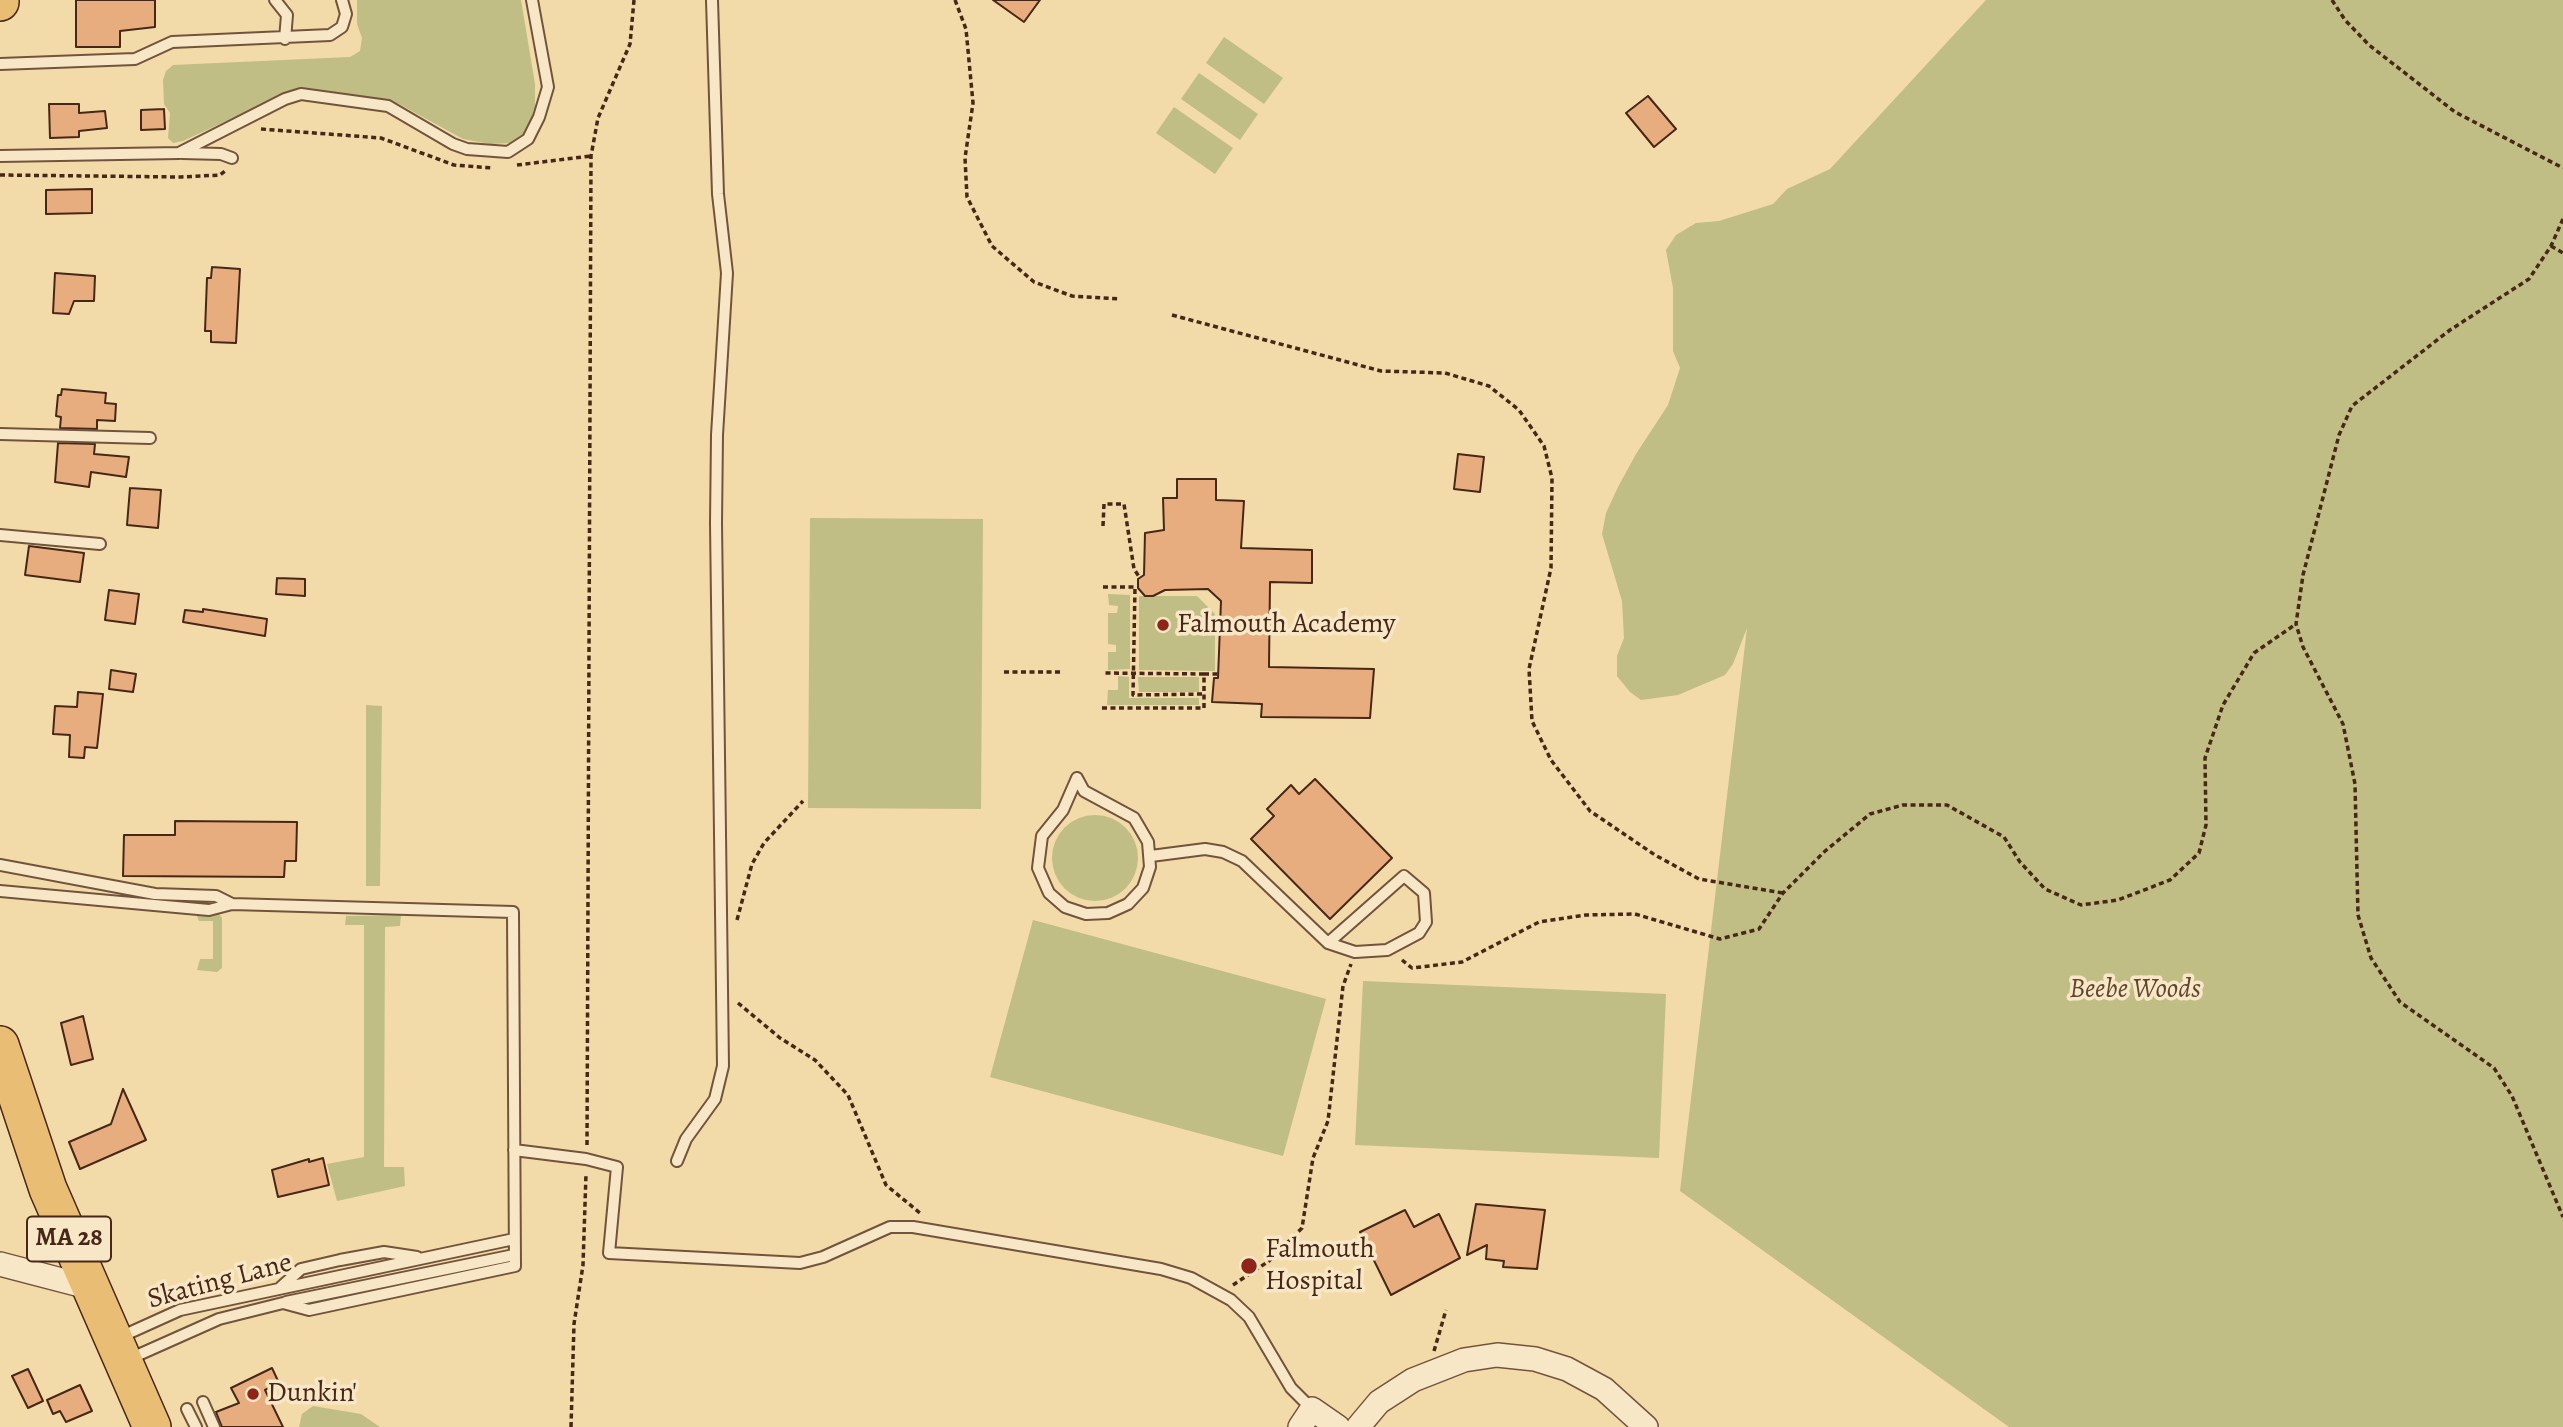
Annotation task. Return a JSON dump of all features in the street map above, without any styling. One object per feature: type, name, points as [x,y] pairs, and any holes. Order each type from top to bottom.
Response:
[{"type":"highway","name":"MA 28","points":[[0,1045],[48,1189],[88,1287],[152,1427]]},
{"type":"street","points":[[0,1264],[88,1287]]},
{"type":"street","points":[[1358,1427],[1379,1402],[1413,1380],[1464,1360],[1497,1355],[1535,1359],[1567,1369],[1604,1390],[1646,1427]]},
{"type":"street","points":[[1306,1418],[1338,1427]]},
{"type":"lane","points":[[275,0],[287,15],[285,39]]},
{"type":"lane","points":[[0,64],[135,59],[172,42],[330,35],[342,27],[346,14],[342,0]]},
{"type":"lane","points":[[179,153],[285,99],[301,94],[388,106],[467,149],[508,152],[528,139],[548,87],[532,0]]},
{"type":"lane","points":[[677,1161],[686,1139],[708,1111],[720,1087],[723,1066],[716,511],[717,422],[727,273],[717,185],[712,0]]},
{"type":"lane","points":[[0,156],[179,153],[221,154],[232,158]]},
{"type":"lane","points":[[0,434],[150,438]]},
{"type":"lane","points":[[0,535],[100,544]]},
{"type":"lane","points":[[1077,779],[1084,791],[1134,818],[1149,842],[1151,856],[1147,878],[1136,897],[1118,910],[1097,915],[1075,912],[1056,901],[1043,883],[1038,868],[1042,836],[1063,810],[1077,779]]},
{"type":"lane","points":[[1151,856],[1205,849],[1233,856],[1242,861],[1328,943],[1355,952],[1387,950],[1419,933],[1426,922],[1424,893],[1404,876],[1328,943]]},
{"type":"lane","points":[[0,865],[155,894],[216,896],[232,904]]},
{"type":"lane","points":[[0,891],[209,910],[232,904],[513,912],[514,1261],[283,1303]]},
{"type":"lane","points":[[514,1150],[586,1159],[617,1167],[608,1253],[800,1263],[823,1257],[890,1227],[913,1227],[1161,1269],[1201,1282],[1222,1294],[1253,1322],[1306,1418]]},
{"type":"lane","name":"Skating Lane","points":[[117,1351],[173,1312],[514,1239]]},
{"type":"lane","points":[[279,1289],[301,1269],[340,1260],[384,1252],[423,1258]]},
{"type":"lane","name":"Skating Lane","points":[[117,1351],[283,1303],[309,1310],[514,1261]]},
{"type":"lane","points":[[255,1294],[258,1309]]},
{"type":"lane","points":[[191,1308],[198,1327]]},
{"type":"lane","points":[[202,1402],[214,1427]]},
{"type":"lane","points":[[187,1409],[196,1427]]},
{"type":"path","points":[[587,1145],[591,156],[598,118],[631,44],[634,0]]},
{"type":"path","points":[[955,0],[966,29],[973,103],[965,158],[967,197],[992,246],[1034,282],[1072,296],[1120,299]]},
{"type":"path","points":[[2332,0],[2345,20],[2369,46],[2455,112],[2563,168]]},
{"type":"path","points":[[0,175],[220,175],[227,170],[237,141],[258,129],[382,138],[454,165],[474,169],[499,167]]},
{"type":"path","points":[[511,166],[591,156]]},
{"type":"path","points":[[2563,219],[2551,246],[2529,279],[2450,330],[2352,406],[2339,435],[2303,575],[2295,625],[2303,647],[2343,724],[2355,784],[2358,915],[2371,958],[2400,1002],[2494,1068],[2512,1097],[2563,1217]]},
{"type":"path","points":[[2551,246],[2563,253]]},
{"type":"path","points":[[1172,315],[1381,371],[1446,373],[1489,386],[1519,410],[1544,446],[1552,478],[1552,568],[1529,669],[1532,721],[1551,760],[1590,811],[1655,855],[1699,879],[1783,893]]},
{"type":"path","points":[[1103,526],[1104,503],[1124,504],[1134,569],[1140,578]]},
{"type":"path","points":[[1103,587],[1135,587],[1133,695],[1204,694]]},
{"type":"path","points":[[1387,950],[1412,968],[1462,962],[1539,922],[1586,915],[1635,914],[1720,939],[1759,929],[1783,893],[1824,852],[1870,814],[1903,805],[1947,805],[2004,837],[2020,862],[2045,889],[2081,905],[2118,900],[2171,880],[2199,853],[2206,825],[2205,758],[2223,705],[2254,653],[2295,625]]},
{"type":"path","points":[[1004,672],[1063,672]]},
{"type":"path","points":[[1102,673],[1218,674]]},
{"type":"path","points":[[1102,708],[1204,708],[1204,674]]},
{"type":"path","points":[[723,947],[738,918],[752,864],[765,843],[803,801]]},
{"type":"path","points":[[1222,1294],[1269,1261],[1302,1228],[1313,1157],[1328,1121],[1343,986],[1355,952]]},
{"type":"path","points":[[722,986],[747,1012],[816,1060],[849,1095],[886,1185],[913,1208],[953,1233]]},
{"type":"path","points":[[571,1427],[574,1324],[583,1265],[586,1171]]},
{"type":"path","points":[[1433,1356],[1446,1310]]},
{"type":"green space","points":[[357,0],[521,0],[535,84],[535,108],[526,132],[511,143],[490,144],[463,139],[399,104],[371,99],[276,98],[183,141],[173,143],[168,138],[170,113],[164,104],[163,80],[166,71],[173,65],[350,57],[360,51],[362,38],[357,24]]},
{"type":"green space","name":"Beebe Woods","points":[[1986,0],[2563,0],[2563,1427],[2009,1427],[1680,1191],[1747,628],[1733,664],[1725,675],[1678,695],[1641,700],[1630,692],[1617,676],[1617,656],[1624,638],[1622,601],[1602,534],[1606,513],[1618,487],[1668,405],[1680,368],[1673,351],[1673,288],[1666,250],[1676,235],[1696,223],[1719,221],[1773,204],[1787,189],[1830,169]]},
{"type":"green space","points":[[1224,37],[1283,78],[1264,104],[1206,63]]},
{"type":"green space","points":[[1199,73],[1258,114],[1240,140],[1181,99]]},
{"type":"green space","points":[[1174,107],[1233,148],[1215,174],[1156,133]]},
{"type":"green space","points":[[810,518],[983,519],[981,809],[808,808]]},
{"type":"green space","points":[[1108,594],[1130,595],[1130,669],[1108,670],[1108,652],[1116,652],[1116,645],[1108,644],[1108,613],[1117,613],[1118,606],[1109,605]]},
{"type":"green space","points":[[1139,596],[1197,596],[1215,614],[1215,671],[1139,670]]},
{"type":"green space","points":[[1118,676],[1129,677],[1129,698],[1199,698],[1199,705],[1107,705],[1108,690],[1118,690]]},
{"type":"green space","points":[[1138,677],[1199,677],[1199,692],[1139,692]]},
{"type":"green space","points":[[366,705],[382,706],[380,886],[366,886]]},
{"type":"green space","points":[[1095,815],[1119,822],[1131,834],[1138,858],[1131,882],[1119,894],[1095,901],[1071,894],[1059,882],[1052,858],[1059,834],[1071,822]]},
{"type":"green space","points":[[200,913],[219,914],[222,918],[222,968],[217,972],[197,970],[200,959],[213,959],[213,921],[199,921],[197,916]]},
{"type":"green space","points":[[401,915],[400,926],[385,927],[384,1167],[404,1167],[405,1186],[337,1201],[327,1164],[364,1157],[364,925],[345,925],[346,916]]},
{"type":"green space","points":[[1033,920],[1326,999],[1283,1156],[990,1077]]},
{"type":"green space","points":[[1363,981],[1666,994],[1659,1158],[1355,1145]]},
{"type":"green space","points":[[313,1406],[361,1414],[380,1427],[299,1427],[302,1414]]},
{"type":"building","points":[[76,0],[155,0],[155,27],[120,31],[120,47],[76,47]]},
{"type":"building","points":[[993,0],[1040,0],[1024,22]]},
{"type":"building","points":[[1648,96],[1676,129],[1654,147],[1626,113]]},
{"type":"building","points":[[49,104],[79,104],[79,113],[105,111],[107,128],[79,131],[79,137],[50,138]]},
{"type":"building","points":[[164,109],[165,129],[141,130],[141,110]]},
{"type":"building","points":[[92,189],[92,213],[46,214],[46,190]]},
{"type":"building","points":[[212,267],[240,269],[236,343],[211,342],[211,331],[205,331],[207,278],[211,278]]},
{"type":"building","points":[[55,273],[95,276],[94,301],[74,301],[69,314],[53,313]]},
{"type":"building","points":[[62,389],[106,393],[105,403],[116,404],[115,421],[97,420],[97,429],[60,428],[61,417],[56,416],[58,395],[61,395]]},
{"type":"building","points":[[58,443],[95,444],[94,454],[129,457],[126,477],[91,472],[89,487],[55,482]]},
{"type":"building","points":[[1458,454],[1484,457],[1480,492],[1454,489]]},
{"type":"building","name":"Falmouth Academy","points":[[1177,479],[1216,479],[1216,500],[1244,501],[1241,548],[1312,550],[1312,583],[1270,582],[1269,667],[1374,669],[1370,718],[1261,717],[1262,704],[1212,702],[1214,678],[1218,678],[1221,601],[1208,589],[1165,590],[1153,596],[1145,596],[1138,588],[1138,579],[1144,575],[1145,533],[1164,530],[1163,498],[1177,498]]},
{"type":"building","points":[[130,488],[161,490],[158,528],[127,525]]},
{"type":"building","points":[[29,546],[84,553],[80,582],[25,575]]},
{"type":"building","points":[[277,578],[305,579],[305,596],[276,594]]},
{"type":"building","points":[[109,590],[139,594],[135,624],[105,620]]},
{"type":"building","points":[[203,609],[267,619],[265,636],[183,622],[185,610],[203,612]]},
{"type":"building","points":[[111,670],[136,674],[133,692],[109,689]]},
{"type":"building","points":[[78,692],[103,694],[97,748],[85,747],[84,758],[69,757],[70,735],[53,734],[55,706],[77,707]]},
{"type":"building","points":[[1315,779],[1392,858],[1330,919],[1251,839],[1274,816],[1267,809],[1291,785],[1299,794]]},
{"type":"building","points":[[175,821],[297,822],[296,861],[285,861],[284,877],[123,876],[124,835],[175,835]]},
{"type":"building","points":[[83,1016],[93,1059],[71,1065],[61,1023]]},
{"type":"building","points":[[123,1089],[146,1140],[80,1169],[69,1142],[111,1124]]},
{"type":"building","points":[[323,1158],[329,1185],[278,1197],[272,1170],[309,1159],[309,1162]]},
{"type":"building","points":[[1476,1204],[1545,1210],[1537,1269],[1503,1267],[1504,1261],[1486,1259],[1487,1245],[1467,1255]]},
{"type":"building","points":[[1405,1210],[1414,1227],[1439,1214],[1460,1258],[1391,1295],[1360,1232]]},
{"type":"building","points":[[272,1368],[279,1383],[265,1390],[283,1427],[222,1427],[216,1412],[239,1403],[231,1388]]},
{"type":"building","points":[[28,1369],[43,1401],[28,1408],[12,1376]]},
{"type":"building","points":[[80,1385],[92,1411],[66,1422],[60,1411],[53,1414],[47,1400]]},
{"type":"place","name":"Falmouth Academy","points":[[1163,625]]},
{"type":"place","name":"Falmouth Hospital","points":[[1249,1266]]},
{"type":"place","name":"Dunkin'","points":[[253,1394]]}]
